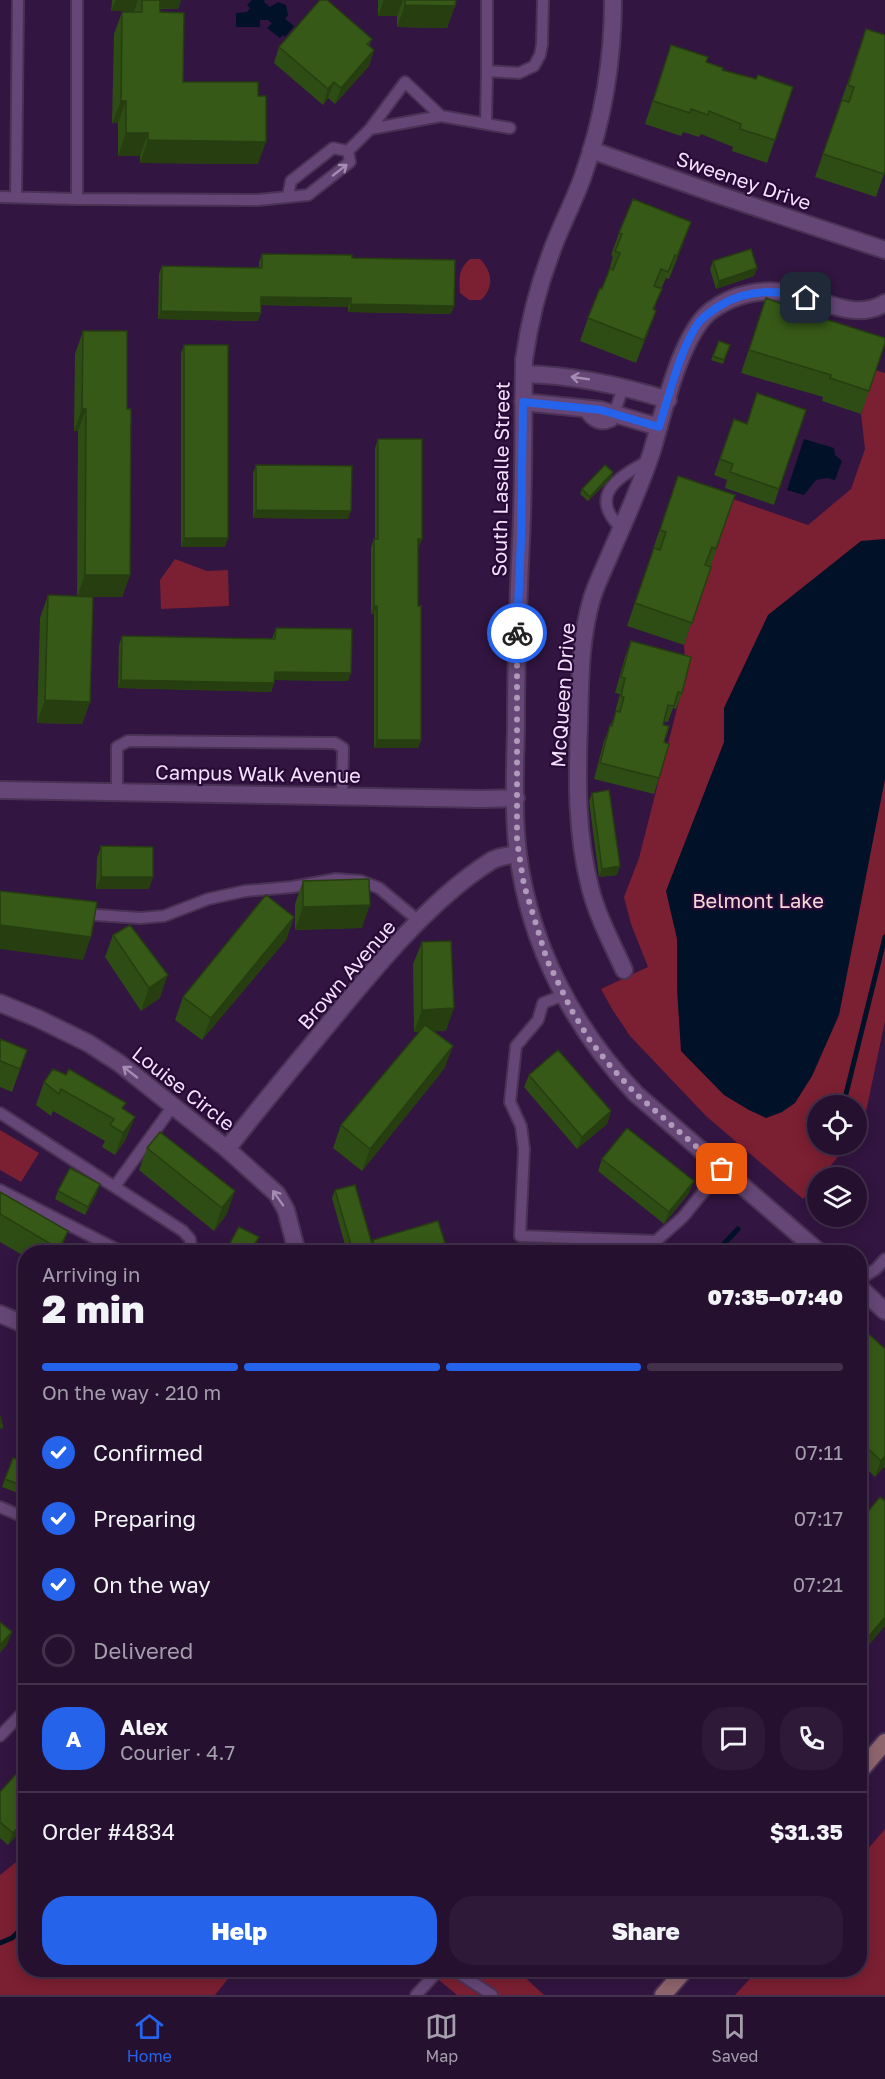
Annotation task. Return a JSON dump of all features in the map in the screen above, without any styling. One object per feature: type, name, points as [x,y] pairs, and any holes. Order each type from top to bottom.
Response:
[{"type":"main road","points":[[867,1763],[885,1742]]},
{"type":"main road","points":[[663,1995],[680,1977]]},
{"type":"street","name":"South Lasalle Street","points":[[613,0],[606,90],[591,150],[583,177],[551,252],[526,343],[517,615],[518,854],[524,885],[547,960],[591,1042],[636,1094],[811,1245]]},
{"type":"street","name":"Sweeney Drive","points":[[591,150],[885,250]]},
{"type":"street","name":"McQueen Drive","points":[[624,970],[597,911],[590,889],[580,834],[579,702],[586,618],[593,595],[648,461],[681,361],[700,321],[712,310],[734,297],[758,291],[789,293],[839,308],[855,310],[872,310],[885,303]]},
{"type":"street","points":[[524,374],[575,377],[623,387],[668,400]]},
{"type":"street","points":[[523,402],[582,407],[659,427]]},
{"type":"street","name":"Campus Walk Avenue","points":[[0,790],[516,798]]},
{"type":"street","name":"Brown Avenue","points":[[227,1149],[361,984],[420,922],[447,895],[488,862],[498,857],[518,854]]},
{"type":"street","name":"Louise Circle","points":[[0,1003],[88,1043],[118,1063],[227,1149],[277,1194],[286,1210],[295,1245]]},
{"type":"street","points":[[867,1294],[885,1311]]},
{"type":"street","points":[[0,1314],[18,1322]]},
{"type":"lane","points":[[16,197],[18,0]]},
{"type":"lane","points":[[76,199],[77,0]]},
{"type":"lane","points":[[486,123],[487,0]]},
{"type":"lane","points":[[487,71],[519,73],[534,66],[540,56],[542,44],[543,0]]},
{"type":"lane","points":[[348,151],[370,129],[405,82],[441,116]]},
{"type":"lane","points":[[370,129],[441,116],[510,128]]},
{"type":"lane","points":[[288,196],[291,181],[333,148],[348,151]]},
{"type":"lane","points":[[0,197],[258,200],[308,195],[350,162],[348,151]]},
{"type":"lane","points":[[308,168],[321,185]]},
{"type":"lane","points":[[615,414],[623,387]]},
{"type":"lane","points":[[621,528],[610,517],[607,494],[614,484],[627,473],[648,461]]},
{"type":"lane","points":[[117,792],[117,747],[128,741],[335,743],[343,748],[342,796]]},
{"type":"lane","points":[[68,912],[140,918],[164,916],[208,898],[336,879],[360,881],[379,888],[420,922]]},
{"type":"lane","points":[[564,995],[543,1004],[538,1020],[516,1046],[510,1102],[520,1126],[524,1149],[520,1236],[656,1241],[683,1217],[722,1169]]},
{"type":"lane","points":[[115,1186],[173,1106]]},
{"type":"lane","points":[[0,1113],[183,1231],[190,1239],[191,1245]]},
{"type":"lane","points":[[0,1190],[108,1245]]},
{"type":"lane","points":[[867,1275],[885,1259]]},
{"type":"lane","points":[[0,1507],[18,1515]]},
{"type":"lane","points":[[0,1736],[18,1717]]},
{"type":"lane","points":[[416,1995],[433,1977]]},
{"type":"lane","points":[[464,1977],[490,1994]]},
{"type":"green space","points":[[470,259],[480,259],[489,275],[490,285],[481,300],[469,300],[460,293],[461,270]]},
{"type":"green space","name":"Belmont Lake","points":[[875,370],[885,373],[885,1021],[867,1107],[867,1095],[807,1095],[807,1155],[840,1155],[829,1167],[807,1167],[807,1194],[803,1199],[706,1116],[630,1036],[601,989],[648,967],[631,924],[624,897],[639,858],[686,673],[684,645],[733,499],[808,525],[851,489],[865,449],[861,414]]},
{"type":"green space","points":[[175,559],[207,571],[228,570],[229,606],[161,609],[160,580]]},
{"type":"green space","points":[[0,1130],[39,1153],[21,1182],[0,1170]]},
{"type":"green space","points":[[885,1829],[885,1995],[735,1995],[752,1977],[867,1977],[867,1850]]},
{"type":"green space","points":[[18,1861],[18,1977],[229,1977],[215,1995],[0,1995],[0,1875]]},
{"type":"green space","points":[[435,1977],[525,1977],[544,1995],[457,1995]]},
{"type":"water","points":[[252,0],[265,0],[264,2],[270,7],[278,2],[286,5],[288,15],[285,19],[294,26],[285,37],[283,35],[280,38],[267,28],[272,23],[268,20],[260,20],[260,27],[236,27],[236,13],[247,12],[250,8],[247,5]]},
{"type":"water","points":[[804,439],[834,448],[835,455],[842,461],[835,480],[827,478],[816,480],[804,495],[787,490]]},
{"type":"water","points":[[885,539],[885,779],[839,1015],[812,1076],[795,1103],[782,1112],[766,1118],[724,1095],[681,1051],[677,939],[666,891],[724,742],[724,708],[768,615],[861,541]]},
{"type":"building","points":[[142,0],[160,0],[160,12],[184,13],[183,82],[258,82],[258,96],[266,96],[266,142],[148,140],[148,133],[126,133],[126,101],[121,101],[122,12],[142,12]]},
{"type":"building","points":[[320,0],[327,0],[372,39],[367,44],[374,50],[341,88],[334,82],[328,89],[279,47]]},
{"type":"building","points":[[405,0],[456,0],[455,6],[405,5]]},
{"type":"building","points":[[866,29],[885,35],[884,174],[823,154],[842,100],[849,102],[854,87],[848,85]]},
{"type":"building","points":[[671,45],[708,57],[706,62],[723,68],[722,70],[756,79],[758,75],[793,87],[775,140],[740,129],[741,124],[709,111],[708,115],[691,109],[690,113],[653,101]]},
{"type":"building","points":[[633,199],[691,222],[668,272],[661,269],[654,286],[662,289],[653,309],[656,311],[644,340],[588,318],[600,288],[602,289],[610,268],[613,270],[620,253],[615,251],[622,234],[619,233]]},
{"type":"building","points":[[751,249],[757,268],[719,281],[713,261]]},
{"type":"building","points":[[262,254],[455,260],[454,306],[351,304],[351,298],[261,297],[261,313],[161,311],[162,266],[262,268]]},
{"type":"building","points":[[766,298],[885,338],[869,391],[830,378],[831,375],[749,350]]},
{"type":"building","points":[[83,331],[127,331],[127,409],[131,409],[130,575],[85,575],[86,409],[82,409]]},
{"type":"building","points":[[719,341],[730,345],[724,360],[713,356]]},
{"type":"building","points":[[184,345],[228,345],[228,538],[184,538]]},
{"type":"building","points":[[757,393],[806,410],[779,489],[730,472],[733,464],[720,459],[734,419],[747,424]]},
{"type":"building","points":[[378,439],[422,439],[422,539],[418,539],[418,606],[421,606],[421,740],[377,740],[377,606],[374,606],[374,539],[378,539]]},
{"type":"building","points":[[256,465],[352,466],[351,511],[256,510]]},
{"type":"building","points":[[605,465],[613,472],[590,497],[582,489]]},
{"type":"building","points":[[678,476],[735,495],[716,549],[712,547],[705,565],[711,567],[692,623],[635,603],[654,548],[660,550],[666,532],[660,530]]},
{"type":"building","points":[[48,595],[93,597],[90,702],[45,700]]},
{"type":"building","points":[[276,628],[352,629],[351,673],[275,672],[274,683],[121,680],[122,636],[275,639]]},
{"type":"building","points":[[631,641],[691,657],[682,693],[678,692],[674,706],[668,705],[663,725],[669,726],[664,742],[669,744],[659,778],[600,763],[610,725],[612,726],[616,711],[620,712],[624,697],[621,696],[625,678],[621,677]]},
{"type":"building","points":[[609,790],[620,866],[602,869],[592,793]]},
{"type":"building","points":[[101,846],[153,847],[153,877],[101,877]]},
{"type":"building","points":[[369,879],[370,905],[303,907],[303,881]]},
{"type":"building","points":[[0,891],[97,902],[91,937],[0,925]]},
{"type":"building","points":[[266,895],[294,917],[211,1018],[183,997]]},
{"type":"building","points":[[130,925],[168,975],[149,988],[113,935]]},
{"type":"building","points":[[451,941],[454,1008],[422,1010],[422,942]]},
{"type":"building","points":[[425,1025],[453,1046],[370,1149],[341,1125]]},
{"type":"building","points":[[0,1039],[27,1050],[20,1069],[0,1061]]},
{"type":"building","points":[[558,1050],[611,1111],[582,1137],[529,1075]]},
{"type":"building","points":[[53,1069],[66,1075],[69,1069],[126,1103],[122,1108],[135,1117],[123,1133],[110,1125],[114,1119],[61,1089],[59,1094],[44,1082]]},
{"type":"building","points":[[627,1128],[694,1181],[669,1212],[602,1159]]},
{"type":"building","points":[[160,1132],[235,1191],[222,1208],[147,1148]]},
{"type":"building","points":[[70,1168],[100,1184],[88,1207],[58,1191]]},
{"type":"building","points":[[355,1185],[372,1245],[351,1245],[335,1190]]},
{"type":"building","points":[[0,1192],[68,1231],[61,1245],[52,1245],[0,1214]]},
{"type":"building","points":[[438,1221],[445,1243],[374,1245],[373,1240]]},
{"type":"building","points":[[239,1227],[259,1237],[254,1245],[229,1245]]},
{"type":"building","points":[[867,1332],[885,1349],[885,1456],[881,1461],[867,1448]]},
{"type":"building","points":[[13,1458],[18,1460],[18,1484],[5,1479]]},
{"type":"building","points":[[880,1497],[885,1501],[885,1617],[867,1639],[867,1513]]},
{"type":"building","points":[[0,1622],[12,1632],[0,1645]]},
{"type":"building","points":[[18,1772],[18,1828],[13,1833],[0,1822],[0,1792]]},
{"type":"waterway","points":[[846,1095],[885,937]]},
{"type":"waterway","points":[[723,1245],[738,1229]]},
{"type":"waterway","points":[[0,1943],[12,1938],[18,1932]]},
{"type":"way so far","points":[[517,633],[517,841],[524,885],[547,960],[572,1011],[591,1042],[612,1068],[636,1094],[722,1169]]},
{"type":"route","points":[[517,633],[523,402],[601,410],[659,427],[692,335],[700,321],[712,310],[734,297],[758,291],[789,293],[806,298]]}]
